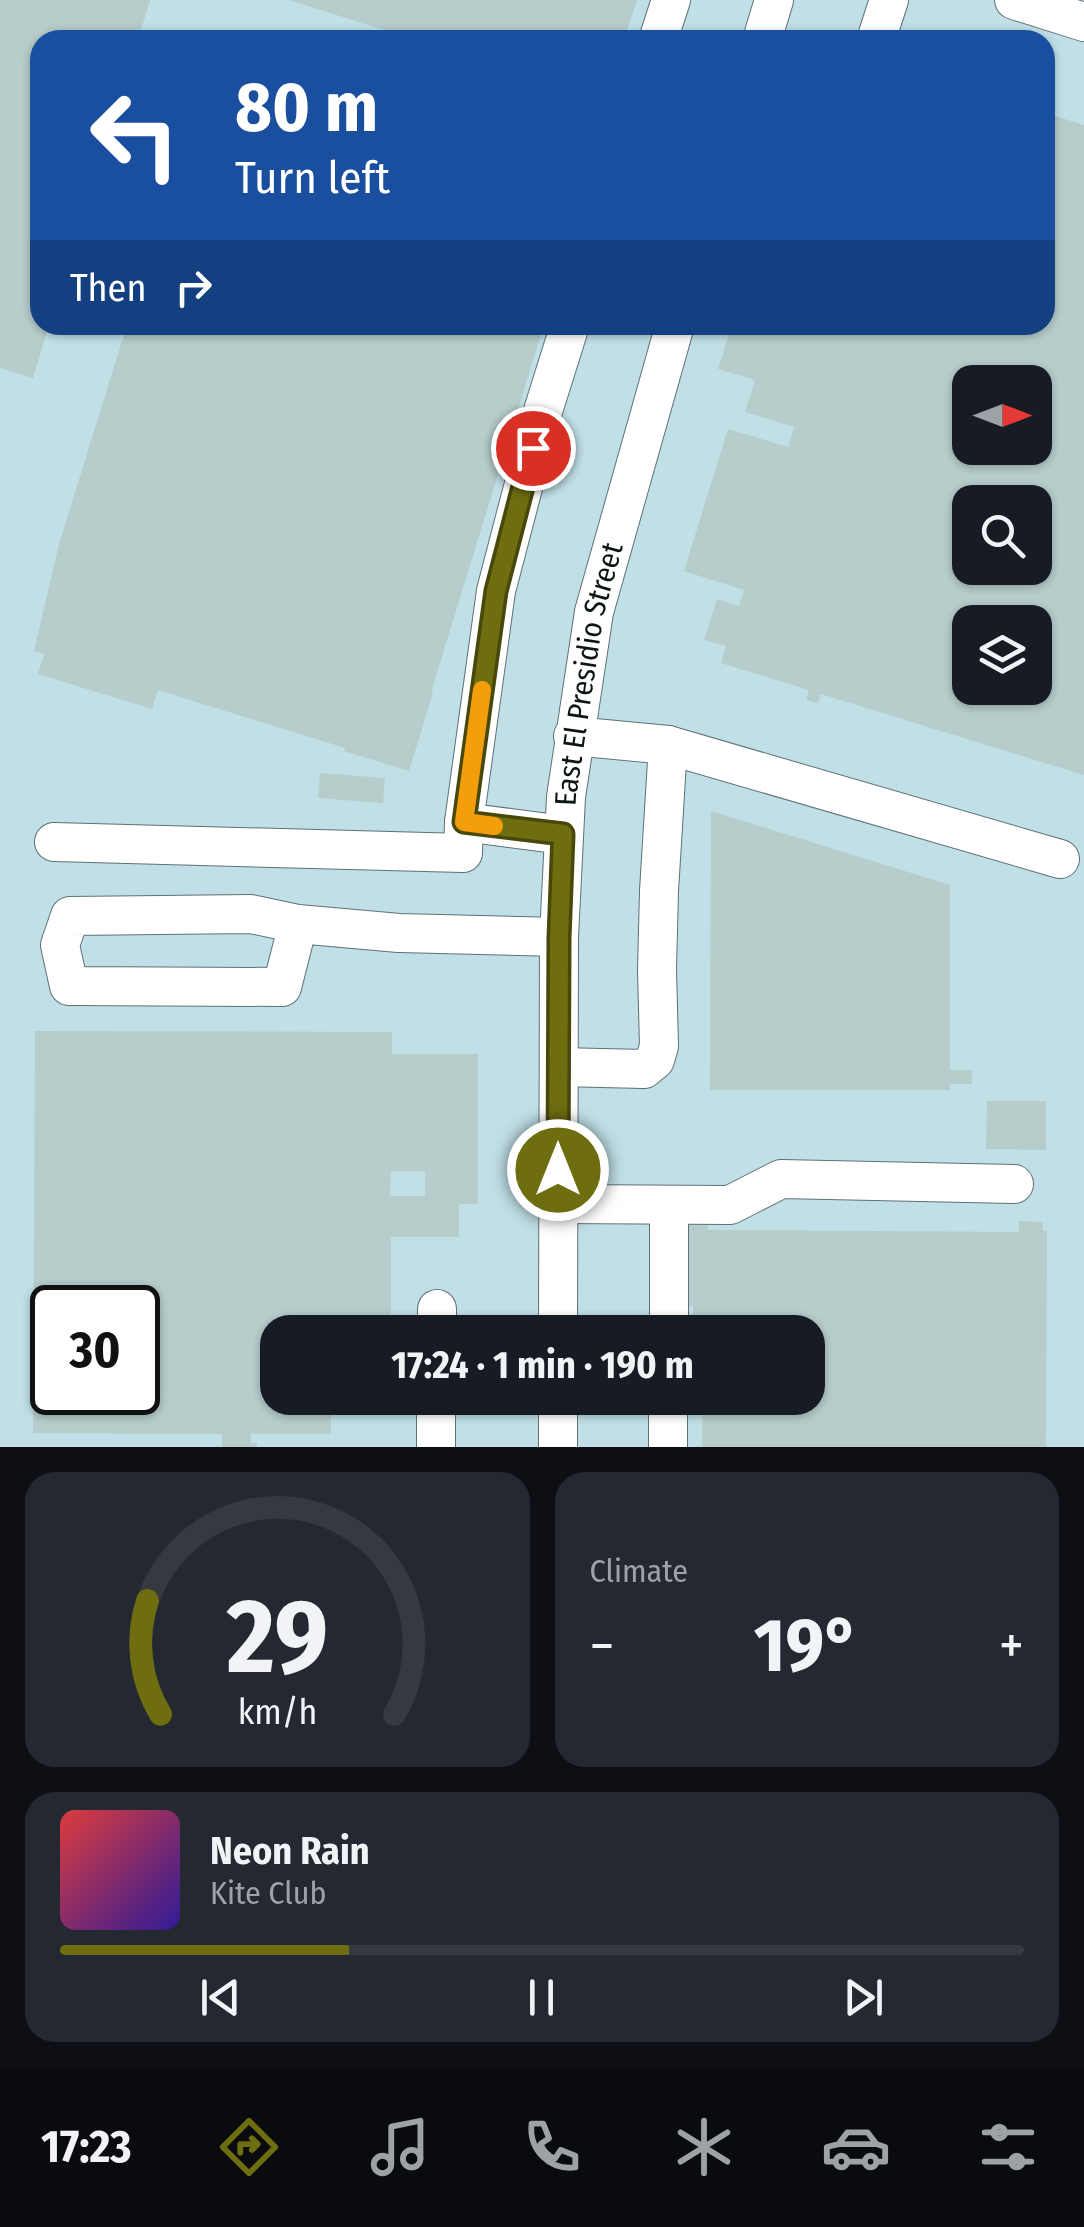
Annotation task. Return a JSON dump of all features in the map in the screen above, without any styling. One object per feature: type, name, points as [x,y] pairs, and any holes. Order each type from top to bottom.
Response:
[{"type":"street","points":[[661,30],[671,0]]},
{"type":"street","points":[[765,30],[774,0]]},
{"type":"street","points":[[880,30],[890,0]]},
{"type":"street","points":[[1014,0],[1084,22]]},
{"type":"street","points":[[54,842],[463,853],[496,591],[542,412],[567,335]]},
{"type":"street","name":"East El Presidio Street","points":[[558,1315],[559,938],[563,834],[573,736],[598,594],[671,335]]},
{"type":"street","points":[[573,736],[668,745],[1060,859]]},
{"type":"street","points":[[559,1068],[644,1069],[655,1060],[659,1046],[658,891],[668,745]]},
{"type":"street","points":[[466,806],[563,834]]},
{"type":"street","points":[[298,924],[282,987],[69,986],[60,945],[70,916],[251,914],[298,924],[398,932],[559,938]]},
{"type":"street","points":[[558,1204],[730,1205],[780,1178],[1014,1184]]},
{"type":"street","points":[[668,1315],[670,1204]]},
{"type":"street","points":[[436,1415],[436,1447]]},
{"type":"street","points":[[558,1415],[558,1447]]},
{"type":"street","points":[[668,1415],[668,1447]]},
{"type":"shaded area","points":[[0,0],[1084,0],[1084,1447],[0,1447]]},
{"type":"building","points":[[0,0],[150,0],[141,30],[30,30],[30,335],[46,335],[33,378],[0,368]]},
{"type":"building","points":[[289,0],[637,0],[627,30],[384,30]]},
{"type":"building","points":[[1055,116],[1084,125],[1084,775],[821,694],[818,703],[806,700],[809,690],[721,663],[726,646],[704,640],[717,599],[739,606],[744,590],[684,571],[728,429],[788,447],[794,427],[745,412],[755,380],[718,369],[729,335],[1055,335]]},
{"type":"building","points":[[124,335],[541,335],[409,771],[158,690],[152,709],[38,674],[44,654],[34,651],[59,544]]},
{"type":"building","points":[[320,773],[385,778],[383,803],[318,798]]},
{"type":"building","points":[[711,811],[950,885],[950,1070],[972,1070],[972,1084],[950,1084],[950,1090],[710,1090]]},
{"type":"building","points":[[35,1031],[392,1032],[392,1054],[478,1054],[478,1204],[459,1204],[459,1237],[391,1237],[391,1315],[260,1315],[260,1415],[331,1415],[331,1434],[251,1434],[251,1443],[257,1443],[257,1447],[222,1447],[222,1434],[33,1433],[33,1415],[160,1415],[160,1285],[34,1285]],"holes":[[[391,1171],[425,1171],[425,1196],[390,1196]]]},
{"type":"building","points":[[987,1101],[1046,1101],[1046,1150],[986,1149]]},
{"type":"building","points":[[1019,1221],[1043,1222],[1043,1231],[1047,1231],[1046,1447],[702,1447],[703,1415],[825,1415],[825,1315],[693,1315],[693,1306],[688,1306],[688,1225],[708,1225],[708,1230],[1019,1232]]},
{"type":"slow traffic","points":[[482,690],[464,822],[494,826]]},
{"type":"route","points":[[533,448],[496,591],[464,822],[563,834],[558,1170]]}]
